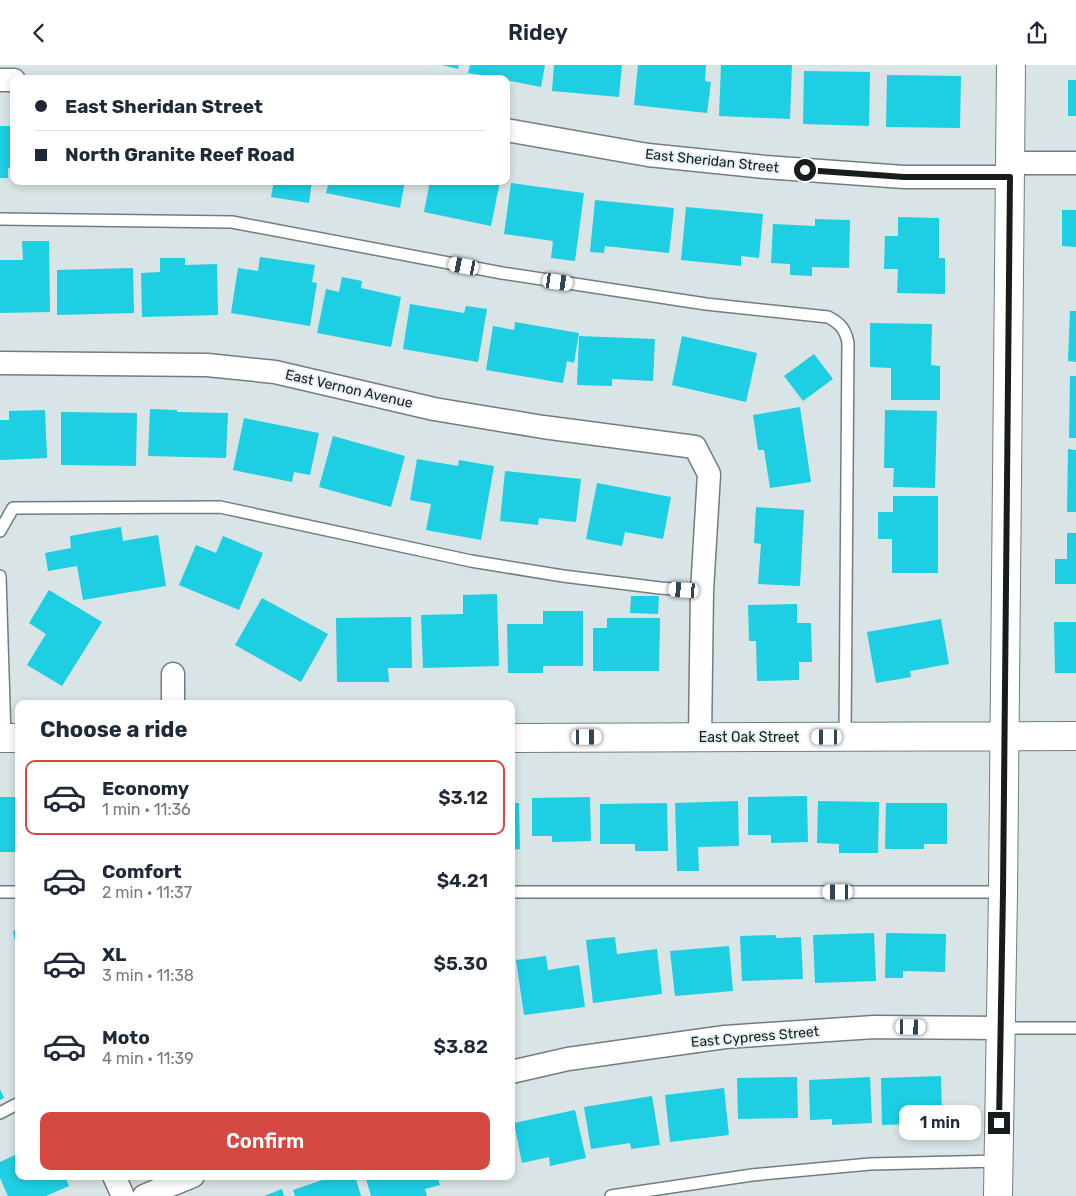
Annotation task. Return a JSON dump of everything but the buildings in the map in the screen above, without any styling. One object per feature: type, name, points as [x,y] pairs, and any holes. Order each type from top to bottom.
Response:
[{"type":"street","points":[[998,1196],[1005,737],[1011,65]]},
{"type":"street","name":"East Sheridan Street","points":[[510,131],[648,155],[765,167],[904,177],[1010,170],[1076,163]]},
{"type":"street","name":"East Vernon Avenue","points":[[0,363],[207,365],[275,372],[434,409],[543,427],[695,447],[709,474],[702,591]]},
{"type":"street","points":[[700,737],[702,591]]},
{"type":"street","points":[[173,674],[173,700]]},
{"type":"street","name":"East Oak Street","points":[[515,737],[1076,736]]},
{"type":"street","name":"East Cypress Street","points":[[515,1071],[568,1059],[725,1037],[874,1027],[1001,1028]]},
{"type":"street","points":[[116,1180],[123,1196]]},
{"type":"street","points":[[144,1196],[183,1180]]},
{"type":"lane","points":[[0,219],[232,222],[502,273],[706,304],[828,317],[836,321],[846,335],[848,343],[845,737]]},
{"type":"lane","points":[[0,531],[13,508],[220,507],[471,561],[582,579],[702,591]]},
{"type":"lane","points":[[0,576],[8,738]]},
{"type":"lane","points":[[0,893],[15,892]]},
{"type":"lane","points":[[515,892],[1003,892]]},
{"type":"lane","points":[[1001,1028],[1076,1028]]},
{"type":"lane","points":[[0,1113],[15,1105]]},
{"type":"lane","points":[[611,1196],[752,1175],[860,1165],[999,1161]]},
{"type":"route","points":[[805,170],[904,177],[1010,177],[999,1123]]}]
